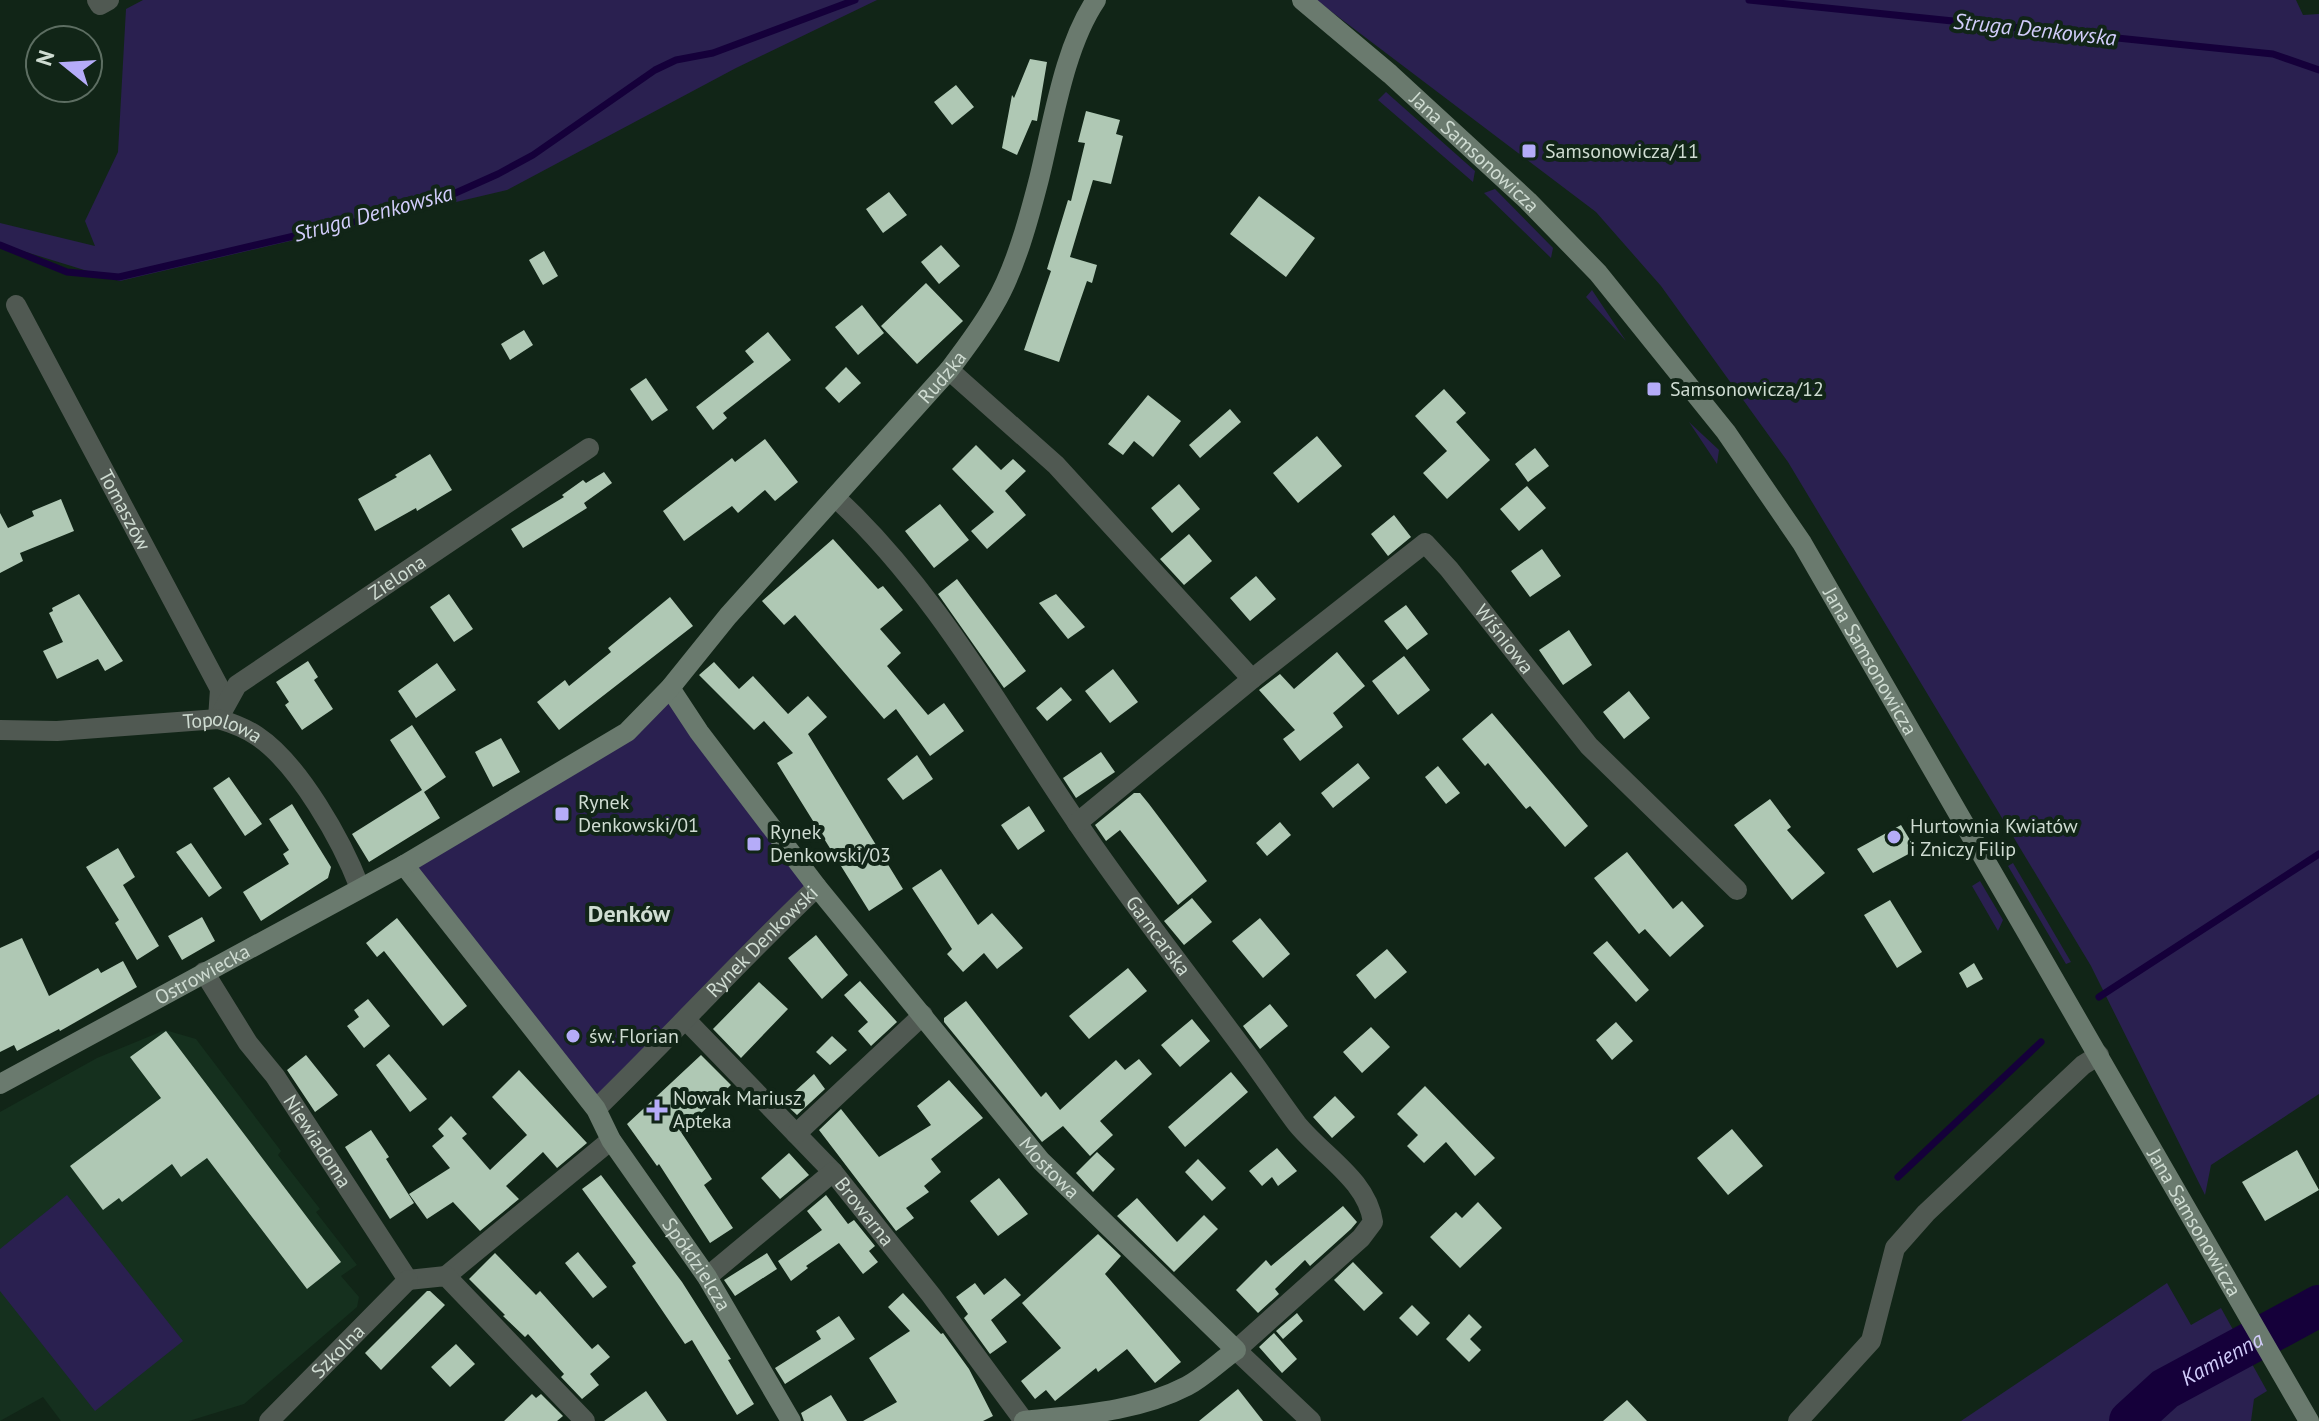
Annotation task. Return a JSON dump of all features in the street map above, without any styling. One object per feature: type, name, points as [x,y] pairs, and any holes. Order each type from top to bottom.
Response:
[{"type":"street","points":[[97,0],[100,5],[109,0]]},
{"type":"street","name":"Rudzka","points":[[670,688],[728,616],[949,370],[996,302],[1018,247],[1073,47],[1084,17],[1096,0]]},
{"type":"street","name":"Jana Samsonowicza","points":[[1302,0],[1390,74],[1528,201],[1598,273],[1745,457],[1802,543],[2305,1414]]},
{"type":"street","name":"Tomaszów","points":[[16,305],[220,689],[218,719]]},
{"type":"street","points":[[949,370],[1056,465],[1252,679]]},
{"type":"street","name":"Zielona","points":[[218,719],[237,685],[589,448]]},
{"type":"street","name":"Garncarska","points":[[835,497],[912,582],[983,680],[1077,823],[1298,1125],[1354,1182],[1371,1206],[1373,1222],[1361,1238],[1236,1350]]},
{"type":"street","name":"Wiśniowa","points":[[1077,823],[1252,679],[1425,543],[1589,746],[1737,890]]},
{"type":"street","points":[[596,1109],[404,865],[627,732],[670,688]]},
{"type":"street","name":"Rynek Denkowski","points":[[596,1109],[781,919],[817,887],[699,732],[670,688]]},
{"type":"street","name":"Topolowa","points":[[0,730],[57,731],[218,719],[242,727],[260,738],[285,762],[318,806],[349,859],[360,888]]},
{"type":"street","name":"Ostrowiecka","points":[[0,1084],[404,865]]},
{"type":"street","name":"Mostowa","points":[[817,887],[1041,1161],[1311,1421]]},
{"type":"street","name":"Niewiadoma","points":[[204,972],[248,1043],[275,1076],[408,1280]]},
{"type":"street","points":[[796,1134],[923,1015]]},
{"type":"street","name":"Browarna","points":[[686,1020],[833,1172],[931,1295],[1024,1421],[1089,1414],[1135,1404],[1187,1386],[1236,1350]]},
{"type":"street","points":[[1798,1421],[1871,1341],[1895,1248],[1926,1213],[2083,1065],[2099,1055]]},
{"type":"street","name":"Spółdzielcza","points":[[596,1109],[611,1140],[707,1277],[791,1421]]},
{"type":"street","points":[[408,1280],[446,1276],[611,1140]]},
{"type":"street","points":[[707,1277],[833,1172]]},
{"type":"street","points":[[446,1276],[585,1421]]},
{"type":"street","name":"Szkolna","points":[[269,1421],[408,1280]]},
{"type":"shaded area","points":[[143,0],[877,0],[736,68],[507,190],[120,281],[0,244],[0,223],[95,246],[85,221],[118,152],[126,9]]},
{"type":"shaded area","points":[[1316,0],[2296,0],[2303,15],[2319,14],[2319,1094],[2211,1165],[2205,1195],[2091,966],[1788,462],[1661,286],[1596,212]]},
{"type":"shaded area","points":[[1386,92],[1475,171],[1473,182],[1378,100]]},
{"type":"shaded area","points":[[1495,189],[1553,248],[1551,258],[1484,193]]},
{"type":"shaded area","points":[[1592,290],[1626,341],[1586,297]]},
{"type":"shaded area","points":[[1689,422],[1719,450],[1717,464]]},
{"type":"shaded area","points":[[670,688],[817,887],[596,1109],[404,865],[547,781]]},
{"type":"shaded area","points":[[2013,863],[2071,962],[2066,964],[2008,866]]},
{"type":"shaded area","points":[[1980,881],[2003,920],[1998,931],[1972,886]]},
{"type":"shaded area","points":[[165,1030],[196,1039],[281,1151],[278,1155],[320,1209],[316,1212],[357,1265],[341,1276],[359,1297],[357,1307],[244,1404],[189,1421],[61,1421],[43,1397],[0,1421],[0,1112],[97,1058]]},
{"type":"shaded area","points":[[67,1195],[183,1341],[95,1411],[0,1291],[0,1249]]},
{"type":"shaded area","points":[[2167,1283],[2191,1325],[2221,1308],[2267,1391],[2254,1399],[2251,1421],[1961,1421]]},
{"type":"building","points":[[1030,59],[1047,62],[1037,121],[1032,120],[1017,155],[1002,148],[1012,95],[1014,98]]},
{"type":"building","points":[[956,85],[974,107],[952,125],[934,102]]},
{"type":"building","points":[[1086,111],[1120,120],[1116,134],[1123,136],[1111,184],[1093,180],[1070,257],[1097,265],[1092,283],[1087,281],[1059,362],[1024,350],[1051,271],[1047,269],[1068,200],[1071,201],[1085,143],[1078,142]]},
{"type":"building","points":[[889,192],[907,215],[883,233],[866,209]]},
{"type":"building","points":[[1259,196],[1315,238],[1286,277],[1230,234]]},
{"type":"building","points":[[941,245],[960,266],[939,284],[921,262]]},
{"type":"building","points":[[544,251],[558,276],[543,285],[529,260]]},
{"type":"building","points":[[926,283],[963,321],[917,364],[881,326]]},
{"type":"building","points":[[862,305],[884,333],[858,355],[835,327]]},
{"type":"building","points":[[524,330],[533,345],[510,360],[501,344]]},
{"type":"building","points":[[768,332],[791,360],[723,413],[727,418],[713,430],[696,407],[754,362],[745,351]]},
{"type":"building","points":[[846,367],[861,383],[839,403],[825,388]]},
{"type":"building","points":[[646,378],[668,410],[652,421],[630,389]]},
{"type":"building","points":[[1444,389],[1466,413],[1456,422],[1490,460],[1447,499],[1423,473],[1447,451],[1415,416]]},
{"type":"building","points":[[1148,395],[1181,421],[1153,457],[1134,441],[1123,455],[1108,444]]},
{"type":"building","points":[[1230,409],[1241,422],[1200,458],[1189,445]]},
{"type":"building","points":[[1317,436],[1342,466],[1298,503],[1273,473]]},
{"type":"building","points":[[765,439],[798,482],[775,501],[765,490],[738,513],[732,506],[684,541],[663,511],[732,458],[735,462]]},
{"type":"building","points":[[976,445],[1001,470],[1013,459],[1026,471],[1005,491],[1026,515],[987,549],[971,531],[994,512],[952,469]]},
{"type":"building","points":[[1535,448],[1549,466],[1528,482],[1515,464]]},
{"type":"building","points":[[430,454],[452,490],[375,531],[358,499]]},
{"type":"building","points":[[604,472],[612,483],[584,503],[587,508],[523,548],[511,529],[564,497],[562,495],[583,480],[586,483]]},
{"type":"building","points":[[1179,484],[1200,509],[1172,533],[1151,508]]},
{"type":"building","points":[[1527,486],[1546,508],[1519,531],[1500,509]]},
{"type":"building","points":[[61,499],[74,531],[20,553],[23,561],[0,573],[0,513],[8,528],[34,516],[32,511]]},
{"type":"building","points":[[940,504],[969,540],[934,568],[905,531]]},
{"type":"building","points":[[1394,515],[1411,537],[1388,556],[1371,534]]},
{"type":"building","points":[[1189,534],[1212,561],[1184,585],[1160,559]]},
{"type":"building","points":[[833,539],[878,589],[883,586],[903,610],[880,629],[901,653],[887,666],[928,715],[944,703],[964,731],[930,756],[896,709],[884,719],[795,615],[784,625],[762,601]]},
{"type":"building","points":[[1542,549],[1561,576],[1530,597],[1511,571]]},
{"type":"building","points":[[1256,576],[1276,599],[1250,621],[1230,598]]},
{"type":"building","points":[[957,579],[1026,671],[1004,688],[938,594]]},
{"type":"building","points":[[79,594],[123,661],[105,671],[98,659],[57,679],[43,651],[63,642],[49,613],[53,611],[52,608]]},
{"type":"building","points":[[449,594],[473,629],[454,642],[430,607]]},
{"type":"building","points":[[1056,594],[1085,627],[1068,639],[1039,603]]},
{"type":"building","points":[[670,597],[693,626],[559,730],[537,702],[565,680],[569,686],[611,652],[608,648]]},
{"type":"building","points":[[1406,605],[1428,634],[1407,650],[1384,621]]},
{"type":"building","points":[[1569,630],[1592,665],[1563,685],[1539,650]]},
{"type":"building","points":[[1337,652],[1365,686],[1333,713],[1343,727],[1300,761],[1283,739],[1295,730],[1259,690],[1280,674],[1294,689]]},
{"type":"building","points":[[1404,656],[1430,690],[1398,715],[1372,681]]},
{"type":"building","points":[[308,661],[318,677],[314,680],[333,709],[302,730],[285,705],[289,702],[276,682]]},
{"type":"building","points":[[714,662],[739,689],[753,676],[788,714],[808,696],[827,717],[808,734],[903,889],[869,911],[777,763],[793,753],[764,721],[754,730],[699,675]]},
{"type":"building","points":[[437,663],[456,690],[416,718],[398,691]]},
{"type":"building","points":[[1113,669],[1138,702],[1110,723],[1085,691]]},
{"type":"building","points":[[1061,687],[1072,700],[1047,721],[1036,708]]},
{"type":"building","points":[[1629,691],[1650,718],[1624,739],[1603,712]]},
{"type":"building","points":[[1492,713],[1588,826],[1565,847],[1530,806],[1526,809],[1488,763],[1485,766],[1462,739]]},
{"type":"building","points":[[412,725],[446,777],[424,792],[440,818],[369,862],[352,834],[422,790],[390,740]]},
{"type":"building","points":[[501,738],[520,772],[493,787],[475,752]]},
{"type":"building","points":[[1101,752],[1115,772],[1076,798],[1063,778]]},
{"type":"building","points":[[917,755],[933,779],[903,800],[887,779]]},
{"type":"building","points":[[1358,763],[1370,778],[1333,808],[1321,793]]},
{"type":"building","points":[[1438,766],[1460,793],[1446,804],[1425,777]]},
{"type":"building","points":[[229,777],[262,824],[245,836],[213,788]]},
{"type":"building","points":[[1134,793],[1140,793],[1207,881],[1178,905],[1120,830],[1106,841],[1095,825]]},
{"type":"building","points":[[1770,799],[1791,827],[1787,830],[1825,873],[1792,900],[1734,825]]},
{"type":"building","points":[[292,804],[331,867],[328,878],[261,921],[243,892],[289,864],[283,854],[289,850],[269,819]]},
{"type":"building","points":[[1029,806],[1045,831],[1018,850],[1001,825]]},
{"type":"building","points":[[1280,822],[1291,835],[1267,856],[1256,843]]},
{"type":"building","name":"Hurtownia Kwiatów i Zniczy Filip","points":[[1901,825],[1916,850],[1873,873],[1857,849]]},
{"type":"building","points":[[191,843],[222,888],[209,897],[176,852]]},
{"type":"building","points":[[118,848],[135,877],[123,885],[159,946],[137,960],[115,923],[119,920],[86,867]]},
{"type":"building","points":[[1627,852],[1673,909],[1682,901],[1704,926],[1670,957],[1645,929],[1639,934],[1594,878]]},
{"type":"building","points":[[941,869],[978,925],[992,913],[1023,948],[997,969],[984,953],[963,972],[947,954],[952,949],[912,888]]},
{"type":"building","points":[[1192,898],[1212,922],[1184,945],[1164,921]]},
{"type":"building","points":[[1890,900],[1922,952],[1897,968],[1864,915]]},
{"type":"building","points":[[202,917],[215,941],[182,960],[168,936]]},
{"type":"building","points":[[397,918],[467,1006],[443,1026],[384,951],[377,957],[366,943]]},
{"type":"building","points":[[1260,918],[1290,954],[1263,978],[1232,941]]},
{"type":"building","points":[[816,935],[848,975],[822,999],[788,958]]},
{"type":"building","points":[[22,938],[49,996],[98,968],[101,973],[123,961],[137,987],[60,1031],[17,1051],[14,1045],[0,1052],[0,948]]},
{"type":"building","points":[[1607,941],[1649,990],[1636,1002],[1593,953]]},
{"type":"building","points":[[1387,949],[1407,972],[1375,999],[1356,975]]},
{"type":"building","points":[[1974,963],[1983,979],[1967,988],[1959,973]]},
{"type":"building","points":[[1128,968],[1147,991],[1089,1039],[1069,1016]]},
{"type":"building","points":[[860,981],[897,1022],[871,1046],[858,1031],[868,1022],[844,995]]},
{"type":"building","points":[[759,982],[788,1009],[741,1058],[713,1029]]},
{"type":"building","points":[[368,999],[390,1026],[364,1048],[347,1026],[359,1017],[354,1010]]},
{"type":"building","points":[[966,1001],[1041,1097],[1046,1092],[1060,1110],[1116,1060],[1125,1070],[1139,1059],[1152,1074],[1100,1121],[1113,1135],[1090,1156],[1063,1126],[1042,1142],[944,1022],[944,1018]]},
{"type":"building","points":[[1270,1004],[1288,1026],[1260,1049],[1243,1026]]},
{"type":"building","points":[[1192,1019],[1210,1041],[1180,1067],[1161,1045]]},
{"type":"building","points":[[1616,1022],[1633,1041],[1612,1060],[1596,1040]]},
{"type":"building","points":[[1371,1027],[1390,1047],[1362,1073],[1343,1052]]},
{"type":"building","points":[[166,1031],[341,1262],[307,1289],[207,1158],[181,1177],[172,1164],[122,1202],[119,1198],[103,1210],[70,1166],[161,1098],[130,1057]]},
{"type":"building","points":[[832,1036],[847,1050],[830,1065],[816,1052]]},
{"type":"building","points":[[389,1054],[427,1099],[410,1112],[376,1065]]},
{"type":"building","points":[[306,1055],[338,1095],[315,1112],[287,1070]]},
{"type":"building","points":[[701,1055],[731,1085],[681,1132],[712,1179],[704,1185],[733,1228],[710,1243],[659,1164],[657,1166],[627,1124]]},
{"type":"building","points":[[519,1070],[587,1143],[557,1168],[543,1152],[506,1186],[519,1199],[480,1231],[453,1202],[427,1219],[409,1194],[450,1168],[432,1146],[444,1136],[438,1129],[451,1116],[467,1134],[462,1138],[490,1170],[527,1135],[492,1097]]},
{"type":"building","points":[[1231,1072],[1248,1092],[1185,1147],[1168,1127]]},
{"type":"building","points":[[814,1074],[825,1089],[797,1115],[783,1102]]},
{"type":"building","points":[[949,1080],[983,1118],[931,1159],[941,1172],[924,1186],[929,1192],[906,1208],[914,1218],[896,1231],[819,1130],[841,1109],[879,1157],[931,1125],[917,1106]]},
{"type":"building","points":[[1425,1086],[1495,1158],[1475,1176],[1446,1142],[1424,1163],[1407,1146],[1418,1135],[1397,1114]]},
{"type":"building","points":[[1335,1096],[1355,1117],[1332,1138],[1313,1117]]},
{"type":"building","points":[[1732,1129],[1763,1166],[1728,1195],[1697,1158]]},
{"type":"building","points":[[371,1130],[414,1203],[390,1219],[345,1147]]},
{"type":"building","points":[[1277,1148],[1297,1171],[1278,1186],[1272,1177],[1262,1186],[1249,1171]]},
{"type":"building","points":[[2297,1150],[2319,1190],[2265,1221],[2242,1182]]},
{"type":"building","points":[[1097,1152],[1115,1169],[1093,1192],[1076,1173]]},
{"type":"building","points":[[789,1153],[809,1175],[780,1199],[761,1178]]},
{"type":"building","points":[[1198,1159],[1226,1188],[1212,1201],[1185,1172]]},
{"type":"building","points":[[601,1175],[682,1282],[731,1359],[728,1360],[754,1404],[737,1415],[692,1340],[685,1344],[632,1266],[636,1263],[582,1189]]},
{"type":"building","points":[[999,1178],[1028,1214],[998,1236],[970,1201]]},
{"type":"building","points":[[826,1195],[848,1224],[854,1220],[875,1246],[869,1251],[878,1262],[863,1274],[839,1243],[806,1266],[808,1268],[791,1281],[778,1261],[822,1230],[807,1211]]},
{"type":"building","points":[[1137,1198],[1177,1242],[1204,1215],[1218,1229],[1174,1272],[1117,1216]]},
{"type":"building","points":[[1478,1202],[1502,1228],[1460,1268],[1430,1237],[1456,1212],[1462,1218]]},
{"type":"building","points":[[1343,1206],[1357,1222],[1310,1266],[1305,1260],[1275,1289],[1279,1294],[1258,1313],[1236,1290],[1266,1260],[1271,1266]]},
{"type":"building","points":[[1098,1234],[1121,1256],[1105,1274],[1181,1362],[1155,1383],[1127,1349],[1098,1372],[1096,1368],[1055,1401],[1046,1390],[1035,1399],[1021,1381],[1061,1348],[1022,1303]]},
{"type":"building","points":[[578,1252],[607,1287],[593,1298],[565,1263]]},
{"type":"building","points":[[495,1253],[536,1295],[540,1291],[592,1349],[598,1344],[610,1357],[590,1374],[599,1385],[582,1399],[528,1334],[525,1337],[469,1279]]},
{"type":"building","points":[[767,1253],[777,1269],[735,1296],[724,1280]]},
{"type":"building","points":[[1353,1262],[1383,1293],[1364,1311],[1334,1280]]},
{"type":"building","points":[[1005,1278],[1021,1295],[991,1320],[1007,1342],[990,1354],[964,1318],[968,1314],[956,1297],[975,1283],[984,1295]]},
{"type":"building","points":[[427,1291],[445,1305],[381,1370],[365,1353]]},
{"type":"building","points":[[903,1293],[943,1333],[969,1369],[993,1416],[983,1421],[863,1421],[897,1402],[869,1358],[910,1331],[888,1307]]},
{"type":"building","points":[[1412,1305],[1430,1323],[1417,1336],[1399,1318]]},
{"type":"building","points":[[1297,1313],[1303,1321],[1283,1339],[1276,1331]]},
{"type":"building","points":[[1469,1314],[1482,1327],[1470,1339],[1481,1350],[1469,1362],[1446,1339]]},
{"type":"building","points":[[839,1316],[855,1339],[785,1384],[775,1368],[821,1339],[816,1331]]},
{"type":"building","points":[[1274,1333],[1297,1359],[1282,1373],[1259,1347]]},
{"type":"building","points":[[456,1344],[475,1364],[450,1387],[431,1367]]},
{"type":"building","points":[[1238,1389],[1263,1421],[1199,1421]]},
{"type":"building","points":[[646,1391],[667,1421],[604,1421]]},
{"type":"building","points":[[532,1394],[536,1398],[541,1394],[563,1416],[557,1421],[504,1421]]},
{"type":"building","points":[[831,1395],[847,1421],[804,1421],[801,1413]]},
{"type":"building","points":[[1627,1400],[1647,1421],[1603,1421]]},
{"type":"waterway","name":"Struga Denkowska","points":[[0,245],[67,272],[119,277],[354,222],[451,195],[533,155],[655,70],[676,60],[713,53],[855,0]]},
{"type":"waterway","name":"Struga Denkowska","points":[[1749,0],[2273,54],[2319,70]]},
{"type":"waterway","points":[[2099,997],[2319,854]]},
{"type":"waterway","points":[[1898,1177],[2041,1042]]},
{"type":"waterway","name":"Kamienna","points":[[2130,1421],[2165,1389],[2319,1306]]},
{"type":"place","name":"Samsonowicza/11","points":[[1529,151]]},
{"type":"place","name":"Samsonowicza/12","points":[[1654,389]]},
{"type":"place","name":"Rynek Denkowski/01","points":[[562,814]]},
{"type":"place","name":"Hurtownia Kwiatów i Zniczy Filip","points":[[1894,837]]},
{"type":"place","name":"Rynek Denkowski/03","points":[[754,844]]},
{"type":"place","name":"św. Florian","points":[[573,1036]]},
{"type":"place","name":"Nowak Mariusz Apteka","points":[[657,1110]]},
{"type":"district","name":"Denków","points":[[629,913]]}]
